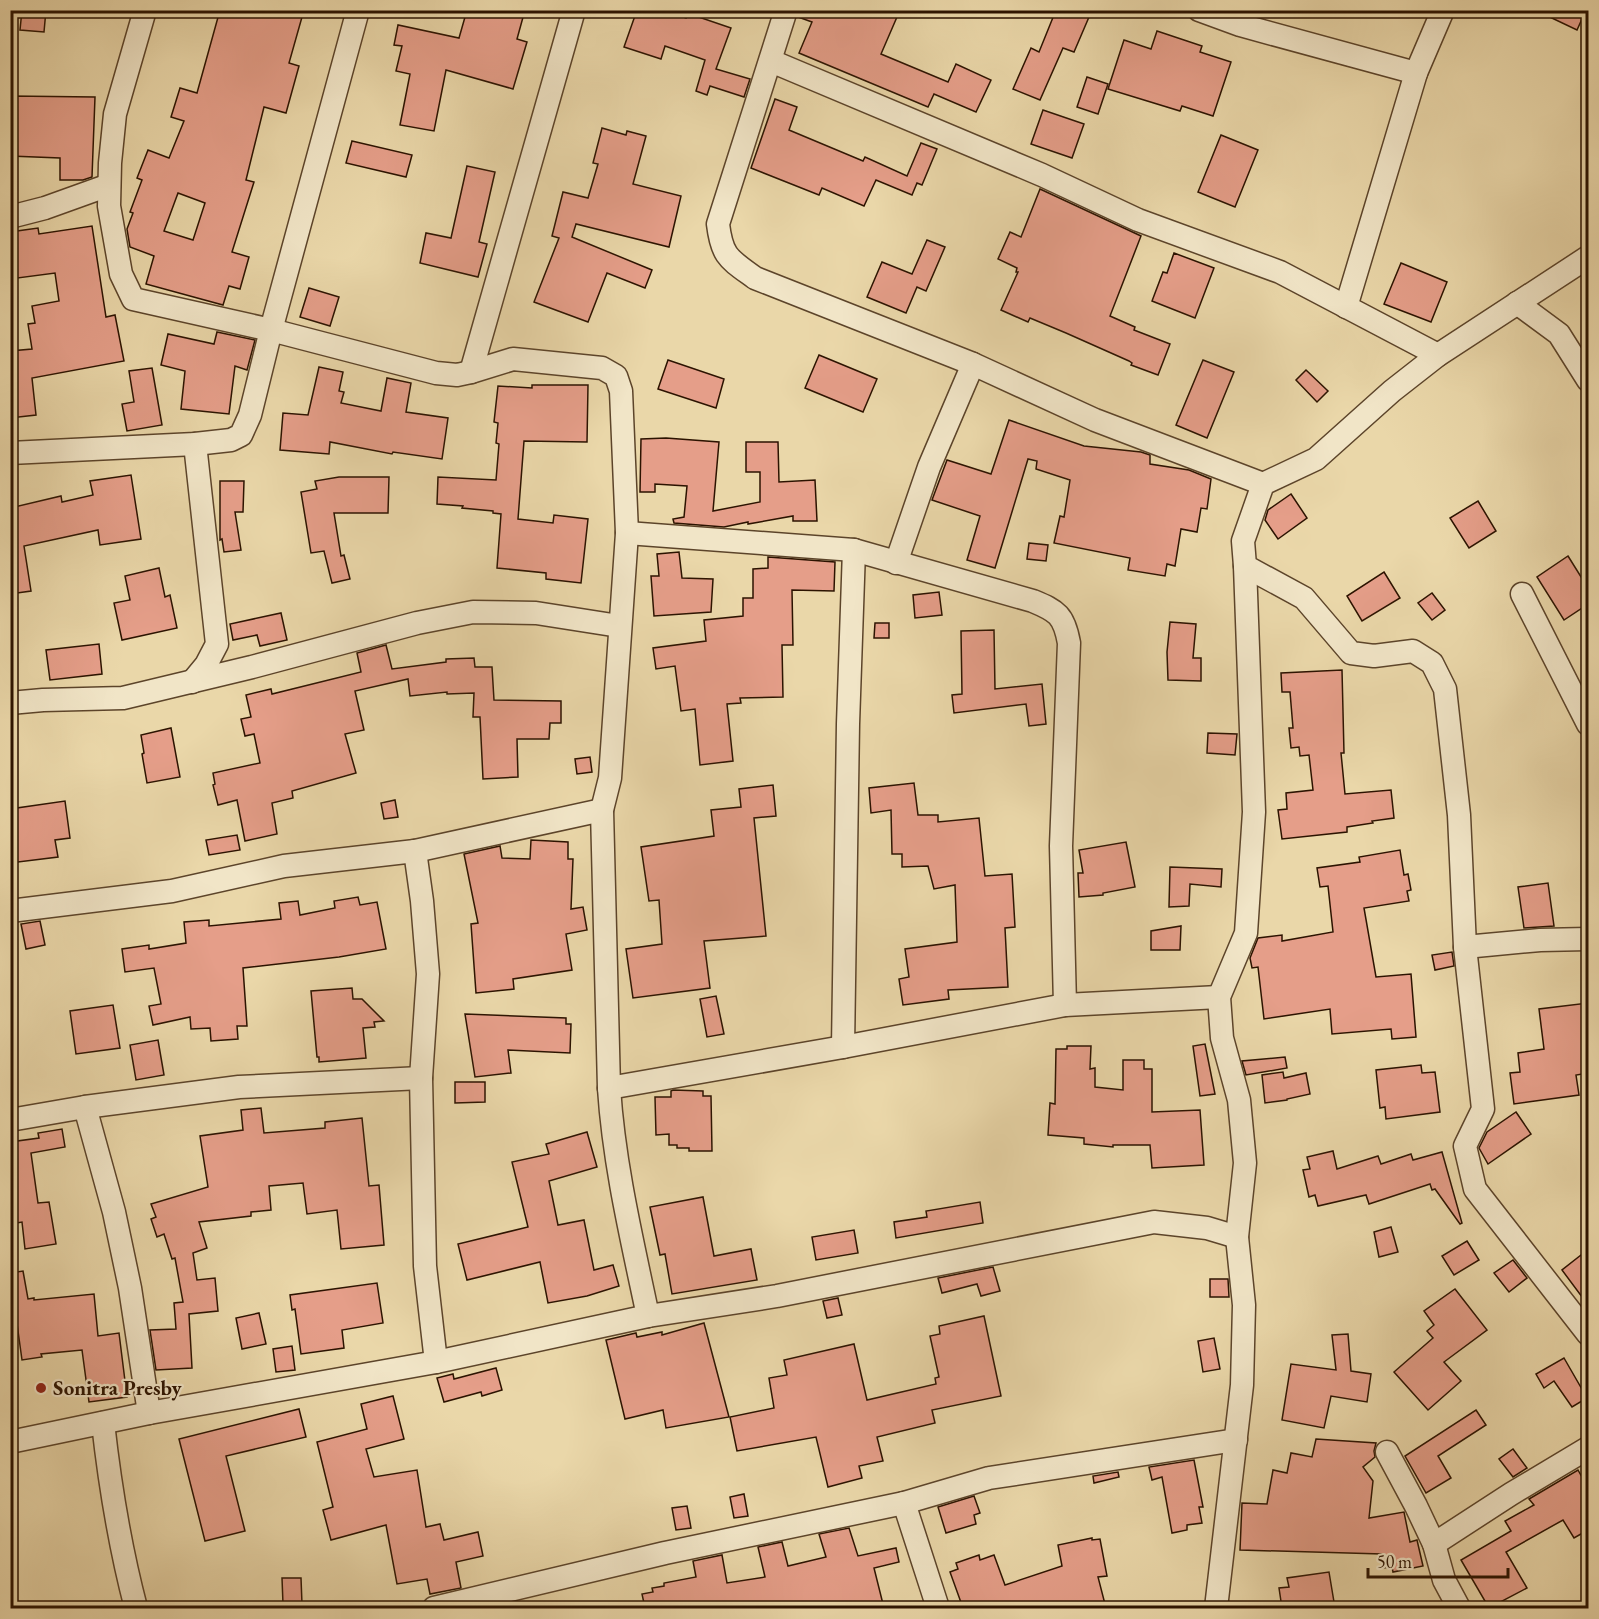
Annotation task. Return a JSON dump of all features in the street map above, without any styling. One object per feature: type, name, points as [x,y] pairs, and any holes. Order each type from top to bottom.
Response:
[{"type":"street","points":[[145,10],[115,114],[109,185],[109,206],[120,274],[133,299],[271,330],[436,373],[457,375],[513,359],[602,368],[616,376],[621,392],[627,533],[610,778],[602,810],[609,1088],[622,1192],[648,1316]]},
{"type":"street","points":[[10,453],[195,444],[231,440],[241,435],[250,415],[358,10]]},
{"type":"street","points":[[471,372],[574,10]]},
{"type":"street","points":[[786,10],[718,224],[720,243],[727,258],[755,278],[973,364],[1095,420],[1263,484],[1317,459],[1392,391],[1438,355],[1588,256]]},
{"type":"street","points":[[1199,10],[1242,18],[1416,73]]},
{"type":"street","points":[[1346,306],[1416,73],[1443,10]]},
{"type":"street","points":[[771,61],[1042,176],[1138,220],[1280,272],[1438,355]]},
{"type":"street","points":[[10,217],[45,208],[109,185]]},
{"type":"street","points":[[1517,303],[1559,333],[1588,380]]},
{"type":"street","points":[[896,563],[929,467],[973,364]]},
{"type":"street","points":[[192,681],[206,665],[217,644],[195,444]]},
{"type":"street","points":[[1216,1608],[1242,1385],[1244,1305],[1237,1237],[1245,1163],[1239,1100],[1222,1038],[1219,997],[1246,933],[1254,812],[1243,541],[1263,484]]},
{"type":"street","points":[[627,533],[854,550],[1033,601],[1052,609],[1066,624],[1069,643],[1060,846],[1065,1005]]},
{"type":"street","points":[[843,1047],[848,724],[854,550]]},
{"type":"street","points":[[1245,566],[1304,598],[1351,653],[1374,656],[1413,651],[1432,663],[1445,688],[1459,815],[1465,947],[1483,1109],[1465,1146],[1475,1189],[1588,1334]]},
{"type":"street","points":[[1521,594],[1588,724]]},
{"type":"street","points":[[10,703],[123,698],[252,667],[417,623],[474,612],[536,614],[619,626]]},
{"type":"street","points":[[217,644],[233,651],[252,667]]},
{"type":"street","points":[[10,911],[171,891],[284,866],[415,851],[602,810]]},
{"type":"street","points":[[415,851],[428,974],[421,1078],[425,1266],[436,1362]]},
{"type":"street","points":[[1465,947],[1540,940],[1588,939]]},
{"type":"street","points":[[609,1088],[1065,1005],[1219,997]]},
{"type":"street","points":[[10,1120],[84,1107],[239,1087],[421,1078]]},
{"type":"street","points":[[84,1107],[114,1212],[130,1288],[149,1413]]},
{"type":"street","points":[[10,1442],[149,1413],[436,1362],[648,1316],[777,1296],[1154,1222],[1208,1228],[1237,1237]]},
{"type":"street","points":[[103,1423],[111,1492],[127,1575],[136,1608]]},
{"type":"street","points":[[434,1608],[665,1553],[904,1503],[989,1478],[1236,1440]]},
{"type":"street","points":[[1434,1544],[1588,1448]]},
{"type":"street","points":[[1386,1452],[1416,1506],[1434,1544],[1444,1580],[1460,1608]]},
{"type":"street","points":[[904,1503],[938,1608]]},
{"type":"building","points":[[22,10],[46,10],[44,32],[20,30]]},
{"type":"building","points":[[220,10],[304,10],[289,63],[299,66],[286,113],[264,107],[246,180],[254,182],[232,252],[249,257],[240,289],[229,286],[223,305],[146,284],[154,256],[130,247],[127,229],[133,213],[130,212],[142,180],[137,178],[148,150],[169,158],[184,121],[171,117],[180,88],[197,93]],"holes":[[[178,193],[205,203],[193,240],[164,231]]]},
{"type":"building","points":[[467,10],[525,10],[517,39],[527,42],[513,89],[446,70],[434,131],[400,125],[410,74],[396,71],[402,46],[394,45],[398,25],[459,38]]},
{"type":"building","points":[[637,10],[664,10],[686,18],[687,13],[731,28],[716,69],[750,79],[744,97],[710,86],[707,95],[696,91],[705,60],[665,46],[661,59],[624,47]]},
{"type":"building","points":[[799,10],[900,10],[881,54],[948,82],[956,64],[991,80],[976,112],[934,94],[928,107],[799,53],[812,22],[798,17]]},
{"type":"building","points":[[1056,10],[1092,10],[1074,52],[1063,48],[1040,100],[1013,89],[1031,48],[1039,52]]},
{"type":"building","points":[[1535,10],[1586,10],[1577,30]]},
{"type":"building","points":[[1157,31],[1202,46],[1200,52],[1231,62],[1213,116],[1182,106],[1180,111],[1108,89],[1124,40],[1151,49]]},
{"type":"building","points":[[1087,77],[1108,84],[1098,114],[1077,107]]},
{"type":"building","points":[[10,96],[95,97],[92,177],[83,180],[60,180],[60,158],[10,156]]},
{"type":"building","points":[[775,99],[797,107],[789,130],[863,161],[865,157],[907,176],[921,143],[937,149],[922,185],[917,183],[912,195],[876,180],[864,206],[822,188],[819,195],[751,168]]},
{"type":"building","points":[[1043,110],[1084,124],[1072,158],[1031,144]]},
{"type":"building","points":[[602,128],[626,135],[627,131],[646,136],[633,184],[681,196],[669,247],[576,224],[572,237],[652,270],[645,288],[607,273],[588,322],[534,302],[559,238],[552,236],[563,192],[588,198],[598,164],[593,163]]},
{"type":"building","points":[[1221,135],[1258,150],[1235,207],[1198,192]]},
{"type":"building","points":[[352,141],[412,155],[406,177],[346,163]]},
{"type":"building","points":[[467,166],[495,172],[479,242],[487,244],[478,277],[420,263],[426,233],[451,238]]},
{"type":"building","points":[[1040,189],[1141,236],[1110,316],[1135,327],[1134,330],[1170,344],[1158,375],[1131,365],[1129,361],[1030,318],[1028,322],[1001,310],[1018,272],[1016,272],[1017,268],[998,259],[1010,232],[1021,237]]},
{"type":"building","points":[[92,226],[106,317],[115,315],[124,361],[32,378],[36,415],[10,418],[10,351],[32,349],[28,324],[35,323],[32,306],[59,301],[55,273],[10,279],[10,232],[38,228],[39,234]]},
{"type":"building","points":[[927,240],[945,247],[926,291],[917,287],[906,313],[867,297],[882,262],[912,274]]},
{"type":"building","points":[[1174,253],[1214,268],[1195,318],[1152,301],[1163,272],[1167,273]]},
{"type":"building","points":[[1401,263],[1447,282],[1431,322],[1384,304]]},
{"type":"building","points":[[309,288],[339,297],[330,326],[300,317]]},
{"type":"building","points":[[217,332],[255,340],[247,370],[235,366],[229,414],[181,409],[185,371],[161,365],[168,334],[214,344]]},
{"type":"building","points":[[819,355],[877,379],[863,412],[805,388]]},
{"type":"building","points":[[668,360],[724,379],[716,408],[658,389]]},
{"type":"building","points":[[1203,360],[1234,372],[1207,438],[1176,425]]},
{"type":"building","points":[[319,367],[343,372],[339,391],[344,392],[341,403],[381,411],[387,378],[411,383],[406,412],[448,418],[442,459],[393,452],[392,454],[330,442],[329,454],[280,450],[283,413],[308,415]]},
{"type":"building","points":[[152,368],[162,425],[127,431],[122,404],[134,402],[129,371]]},
{"type":"building","points":[[1306,370],[1328,391],[1317,402],[1296,380]]},
{"type":"building","points":[[532,385],[588,385],[587,442],[524,441],[518,519],[553,523],[554,515],[588,519],[581,583],[546,579],[546,573],[497,568],[501,514],[462,508],[463,506],[437,504],[438,477],[496,480],[499,444],[496,443],[498,423],[494,422],[498,386],[532,388]]},
{"type":"building","points":[[1009,420],[1084,446],[1141,452],[1150,455],[1150,464],[1189,470],[1211,479],[1207,509],[1201,508],[1197,532],[1181,529],[1175,566],[1167,564],[1165,576],[1128,570],[1130,558],[1054,543],[1060,516],[1064,517],[1070,480],[1036,469],[1037,461],[1028,459],[995,568],[967,560],[980,516],[932,500],[947,460],[991,474]]},
{"type":"building","points":[[666,438],[719,442],[713,511],[760,502],[760,472],[746,472],[746,442],[778,442],[779,482],[815,480],[817,521],[793,521],[793,516],[724,527],[674,523],[673,519],[684,517],[687,486],[655,484],[655,492],[640,492],[641,439]]},
{"type":"building","points":[[131,475],[141,539],[100,545],[98,530],[24,546],[31,591],[10,594],[10,508],[61,496],[62,502],[93,495],[90,481]]},
{"type":"building","points":[[339,477],[389,477],[388,513],[334,513],[341,556],[344,555],[350,579],[332,583],[324,551],[311,553],[301,492],[317,489],[315,481]]},
{"type":"building","points":[[220,481],[244,481],[243,512],[235,512],[241,550],[224,552],[222,539],[220,540]]},
{"type":"building","points":[[1291,494],[1307,518],[1278,539],[1265,520],[1268,510]]},
{"type":"building","points":[[1478,501],[1496,531],[1469,548],[1450,518]]},
{"type":"building","points":[[1029,543],[1048,545],[1046,561],[1027,559]]},
{"type":"building","points":[[679,552],[682,578],[713,579],[711,612],[654,616],[651,576],[659,576],[657,554]]},
{"type":"building","points":[[1568,556],[1588,588],[1588,604],[1564,620],[1537,577]]},
{"type":"building","points":[[768,557],[835,562],[834,591],[792,590],[793,645],[782,645],[783,697],[740,698],[741,703],[727,704],[733,761],[700,765],[695,709],[681,711],[675,666],[656,669],[653,648],[706,641],[704,620],[743,616],[743,598],[753,598],[753,569],[768,568]]},
{"type":"building","points":[[159,568],[165,597],[170,595],[177,628],[122,640],[114,603],[130,600],[125,576]]},
{"type":"building","points":[[1384,572],[1400,598],[1362,621],[1347,596]]},
{"type":"building","points":[[939,592],[942,615],[915,618],[913,595]]},
{"type":"building","points":[[1432,593],[1445,610],[1432,620],[1418,603]]},
{"type":"building","points":[[281,613],[287,640],[260,646],[257,635],[233,640],[230,624]]},
{"type":"building","points":[[1170,622],[1196,624],[1193,658],[1201,658],[1201,681],[1168,680],[1167,652]]},
{"type":"building","points":[[875,623],[889,623],[889,638],[874,638]]},
{"type":"building","points":[[994,630],[995,689],[1042,684],[1046,724],[1029,726],[1026,704],[954,713],[952,695],[962,694],[961,631]]},
{"type":"building","points":[[99,644],[102,674],[50,680],[46,650]]},
{"type":"building","points":[[386,645],[392,669],[446,662],[446,659],[474,658],[475,667],[492,667],[494,700],[561,701],[561,723],[550,723],[549,739],[517,739],[518,777],[483,779],[480,717],[473,717],[474,693],[447,694],[447,692],[410,696],[408,679],[355,691],[364,730],[345,734],[356,773],[292,791],[293,798],[272,803],[277,834],[245,841],[237,800],[218,805],[213,785],[215,784],[213,773],[260,763],[254,734],[245,736],[241,719],[251,717],[246,695],[271,689],[272,694],[361,672],[357,653]]},
{"type":"building","points":[[1342,670],[1344,753],[1341,753],[1345,794],[1391,790],[1394,818],[1347,827],[1347,832],[1282,839],[1278,810],[1287,809],[1286,793],[1313,790],[1309,755],[1300,756],[1299,747],[1291,748],[1289,728],[1293,728],[1290,692],[1282,692],[1281,673]]},
{"type":"building","points":[[171,728],[180,777],[147,783],[141,735]]},
{"type":"building","points":[[1208,733],[1237,734],[1235,755],[1207,753]]},
{"type":"building","points":[[590,757],[592,772],[577,774],[575,759]]},
{"type":"building","points":[[914,783],[918,815],[938,815],[938,822],[979,818],[985,876],[1012,874],[1015,927],[1005,928],[1008,987],[948,990],[949,999],[903,1005],[899,979],[909,977],[905,949],[957,942],[955,885],[934,889],[928,866],[902,867],[902,854],[892,854],[891,810],[871,813],[869,788]]},
{"type":"building","points":[[773,785],[776,816],[754,818],[766,936],[704,941],[710,988],[633,998],[626,949],[662,944],[659,900],[649,901],[641,847],[714,836],[711,810],[741,807],[739,789]]},
{"type":"building","points":[[395,800],[398,817],[384,819],[381,803]]},
{"type":"building","points":[[65,801],[70,838],[55,840],[58,857],[10,863],[10,809]]},
{"type":"building","points":[[237,835],[240,850],[209,855],[206,840]]},
{"type":"building","points":[[531,840],[568,842],[568,859],[573,859],[571,909],[583,907],[587,930],[566,934],[572,970],[513,979],[514,989],[476,993],[471,924],[478,923],[464,854],[500,846],[502,858],[530,859]]},
{"type":"building","points":[[1126,842],[1135,887],[1103,893],[1103,895],[1079,897],[1078,873],[1083,873],[1079,850]]},
{"type":"building","points":[[1400,850],[1404,875],[1408,874],[1411,890],[1407,891],[1409,901],[1364,908],[1376,977],[1411,974],[1416,1037],[1392,1039],[1391,1029],[1332,1034],[1330,1009],[1264,1019],[1258,967],[1252,968],[1250,958],[1258,938],[1282,935],[1282,941],[1333,932],[1328,886],[1320,887],[1317,868],[1360,862],[1359,857]]},
{"type":"building","points":[[1170,867],[1222,869],[1221,887],[1190,884],[1189,906],[1169,907]]},
{"type":"building","points":[[1548,883],[1554,926],[1524,928],[1518,887]]},
{"type":"building","points":[[358,897],[360,905],[377,902],[386,949],[243,968],[247,1026],[237,1026],[238,1039],[211,1041],[210,1028],[191,1029],[190,1017],[153,1025],[149,1006],[161,1004],[154,968],[125,972],[122,949],[149,945],[149,949],[186,943],[184,922],[209,920],[209,926],[281,919],[279,903],[298,901],[300,915],[335,908],[334,901]]},
{"type":"building","points":[[40,921],[45,945],[26,949],[21,924]]},
{"type":"building","points":[[1181,926],[1180,950],[1151,950],[1151,931]]},
{"type":"building","points":[[1452,952],[1454,966],[1435,970],[1432,955]]},
{"type":"building","points":[[352,988],[353,999],[362,999],[384,1021],[374,1022],[375,1027],[363,1028],[366,1058],[319,1062],[311,991]]},
{"type":"building","points":[[716,996],[724,1034],[707,1037],[700,999]]},
{"type":"building","points":[[1588,1003],[1588,1073],[1576,1075],[1579,1095],[1514,1104],[1510,1073],[1520,1072],[1518,1053],[1544,1049],[1539,1009]]},
{"type":"building","points":[[113,1005],[120,1048],[76,1054],[70,1011]]},
{"type":"building","points":[[465,1014],[566,1018],[566,1024],[571,1024],[570,1053],[508,1050],[511,1073],[475,1077]]},
{"type":"building","points":[[158,1040],[164,1075],[136,1080],[130,1045]]},
{"type":"building","points":[[1205,1044],[1215,1094],[1200,1096],[1193,1046]]},
{"type":"building","points":[[1067,1046],[1091,1046],[1090,1069],[1095,1068],[1095,1087],[1123,1090],[1123,1060],[1144,1060],[1144,1069],[1152,1069],[1152,1112],[1200,1110],[1204,1165],[1152,1168],[1150,1145],[1113,1145],[1113,1147],[1084,1144],[1084,1138],[1048,1135],[1050,1103],[1055,1104],[1056,1049],[1067,1049]]},
{"type":"building","points":[[1285,1057],[1287,1068],[1246,1075],[1242,1061]]},
{"type":"building","points":[[1421,1065],[1422,1073],[1435,1072],[1440,1112],[1386,1119],[1385,1107],[1380,1108],[1376,1070]]},
{"type":"building","points":[[1283,1072],[1284,1078],[1306,1073],[1310,1094],[1265,1103],[1262,1075]]},
{"type":"building","points":[[455,1082],[485,1082],[485,1102],[455,1103]]},
{"type":"building","points":[[673,1090],[703,1091],[703,1096],[711,1096],[712,1151],[689,1151],[689,1148],[677,1148],[677,1145],[669,1145],[669,1134],[656,1135],[655,1097],[671,1097]]},
{"type":"building","points":[[261,1108],[264,1133],[325,1128],[325,1122],[362,1118],[369,1186],[379,1185],[384,1245],[341,1249],[337,1210],[307,1214],[303,1183],[269,1186],[271,1210],[251,1212],[251,1216],[199,1222],[207,1248],[193,1253],[197,1280],[215,1278],[218,1311],[189,1314],[192,1368],[156,1370],[150,1330],[176,1329],[174,1303],[183,1302],[175,1258],[172,1259],[164,1234],[157,1237],[151,1219],[156,1217],[151,1204],[208,1187],[200,1136],[243,1130],[241,1110]]},
{"type":"building","points":[[1516,1112],[1531,1134],[1488,1164],[1479,1148],[1487,1132]]},
{"type":"building","points":[[62,1129],[65,1147],[31,1153],[38,1203],[49,1202],[56,1244],[25,1249],[22,1222],[10,1224],[10,1142],[39,1138],[38,1133]]},
{"type":"building","points":[[587,1132],[597,1167],[549,1181],[558,1225],[584,1220],[594,1270],[613,1265],[619,1286],[587,1296],[548,1303],[540,1262],[467,1280],[458,1244],[528,1227],[512,1162],[549,1154],[546,1144]]},
{"type":"building","points":[[1333,1151],[1337,1169],[1378,1156],[1381,1164],[1411,1154],[1413,1160],[1442,1152],[1462,1223],[1460,1224],[1435,1189],[1432,1190],[1430,1184],[1369,1204],[1366,1195],[1318,1206],[1315,1195],[1309,1197],[1303,1170],[1310,1169],[1307,1157]]},
{"type":"building","points":[[703,1197],[714,1256],[751,1249],[757,1280],[672,1294],[665,1254],[660,1255],[650,1207]]},
{"type":"building","points":[[980,1202],[983,1223],[896,1238],[894,1222],[927,1217],[926,1211]]},
{"type":"building","points":[[1391,1227],[1398,1252],[1379,1257],[1374,1232]]},
{"type":"building","points":[[854,1230],[858,1253],[816,1260],[812,1237]]},
{"type":"building","points":[[1467,1241],[1479,1260],[1454,1275],[1442,1256]]},
{"type":"building","points":[[1581,1255],[1588,1265],[1588,1305],[1562,1270]]},
{"type":"building","points":[[1513,1260],[1527,1278],[1509,1292],[1494,1273]]},
{"type":"building","points":[[993,1267],[1000,1291],[981,1296],[977,1284],[942,1293],[938,1278]]},
{"type":"building","points":[[23,1271],[28,1299],[94,1294],[98,1336],[119,1333],[127,1397],[89,1402],[82,1350],[41,1354],[42,1357],[22,1360],[10,1273]]},
{"type":"building","points":[[1210,1279],[1228,1279],[1229,1297],[1210,1297]]},
{"type":"building","points":[[377,1283],[383,1323],[342,1330],[344,1348],[301,1354],[295,1309],[292,1310],[290,1295]]},
{"type":"building","points":[[1455,1289],[1487,1330],[1444,1362],[1461,1381],[1428,1410],[1394,1372],[1433,1338],[1427,1331],[1434,1325],[1424,1311]]},
{"type":"building","points":[[838,1298],[842,1315],[827,1318],[823,1301]]},
{"type":"building","points":[[259,1313],[266,1344],[242,1349],[236,1318]]},
{"type":"building","points":[[984,1316],[1001,1396],[932,1410],[935,1423],[877,1437],[883,1461],[859,1466],[862,1478],[828,1487],[816,1437],[737,1451],[730,1417],[774,1408],[769,1378],[787,1375],[784,1360],[854,1344],[867,1400],[936,1384],[935,1378],[939,1377],[930,1336],[940,1334],[939,1326]]},
{"type":"building","points":[[704,1323],[729,1417],[666,1428],[663,1410],[625,1419],[606,1340],[636,1333],[637,1337],[662,1332],[662,1335]]},
{"type":"building","points":[[1348,1334],[1351,1371],[1371,1374],[1367,1402],[1331,1396],[1324,1428],[1282,1420],[1291,1364],[1336,1370],[1332,1335]]},
{"type":"building","points":[[1214,1338],[1220,1369],[1203,1372],[1198,1341]]},
{"type":"building","points":[[292,1346],[295,1370],[276,1372],[273,1349]]},
{"type":"building","points":[[1564,1358],[1587,1398],[1572,1407],[1554,1381],[1544,1388],[1536,1374]]},
{"type":"building","points":[[496,1368],[502,1390],[482,1396],[481,1392],[444,1402],[437,1378],[453,1374],[454,1379]]},
{"type":"building","points":[[393,1396],[404,1439],[366,1449],[374,1477],[417,1470],[426,1527],[440,1524],[444,1540],[478,1532],[483,1556],[456,1562],[461,1588],[430,1594],[427,1579],[397,1584],[386,1525],[331,1540],[323,1510],[333,1507],[317,1442],[367,1429],[361,1404]]},
{"type":"building","points":[[299,1409],[306,1437],[226,1456],[245,1531],[205,1541],[179,1439]]},
{"type":"building","points":[[1476,1410],[1486,1425],[1438,1456],[1451,1478],[1426,1493],[1405,1456]]},
{"type":"building","points":[[1316,1439],[1376,1443],[1375,1457],[1363,1467],[1373,1481],[1369,1518],[1404,1512],[1410,1542],[1417,1540],[1423,1566],[1393,1572],[1392,1567],[1383,1568],[1382,1554],[1240,1550],[1242,1503],[1267,1504],[1273,1470],[1287,1473],[1291,1453],[1312,1457]]},
{"type":"building","points":[[1513,1449],[1527,1468],[1513,1477],[1499,1459]]},
{"type":"building","points":[[1194,1460],[1203,1507],[1199,1507],[1202,1523],[1187,1525],[1187,1530],[1172,1533],[1162,1477],[1152,1480],[1149,1467]]},
{"type":"building","points":[[1578,1470],[1588,1488],[1588,1530],[1574,1538],[1563,1520],[1506,1552],[1527,1588],[1489,1608],[1461,1560],[1511,1531],[1505,1521],[1534,1505],[1529,1499]]},
{"type":"building","points":[[1118,1472],[1119,1477],[1094,1483],[1093,1476]]},
{"type":"building","points":[[744,1494],[748,1516],[734,1518],[730,1497]]},
{"type":"building","points":[[974,1496],[980,1513],[974,1515],[976,1524],[946,1533],[938,1507]]},
{"type":"building","points":[[687,1506],[691,1528],[676,1530],[672,1508]]},
{"type":"building","points":[[849,1528],[858,1556],[896,1548],[899,1562],[874,1568],[884,1608],[645,1608],[642,1594],[653,1592],[652,1588],[664,1586],[664,1583],[696,1577],[693,1561],[722,1555],[727,1583],[765,1577],[758,1547],[782,1542],[788,1566],[826,1557],[819,1534]]},
{"type":"building","points":[[1092,1538],[1092,1540],[1100,1539],[1107,1576],[1098,1577],[1106,1608],[1015,1608],[1013,1603],[999,1608],[963,1608],[950,1572],[958,1569],[956,1563],[979,1555],[980,1560],[994,1555],[1005,1585],[1062,1566],[1058,1545]]},
{"type":"building","points":[[1329,1572],[1335,1608],[1282,1608],[1279,1588],[1289,1587],[1287,1578]]},
{"type":"building","points":[[282,1578],[301,1578],[302,1604],[283,1604]]},
{"type":"place","name":"Sonitra Presby","points":[[41,1388]]}]
